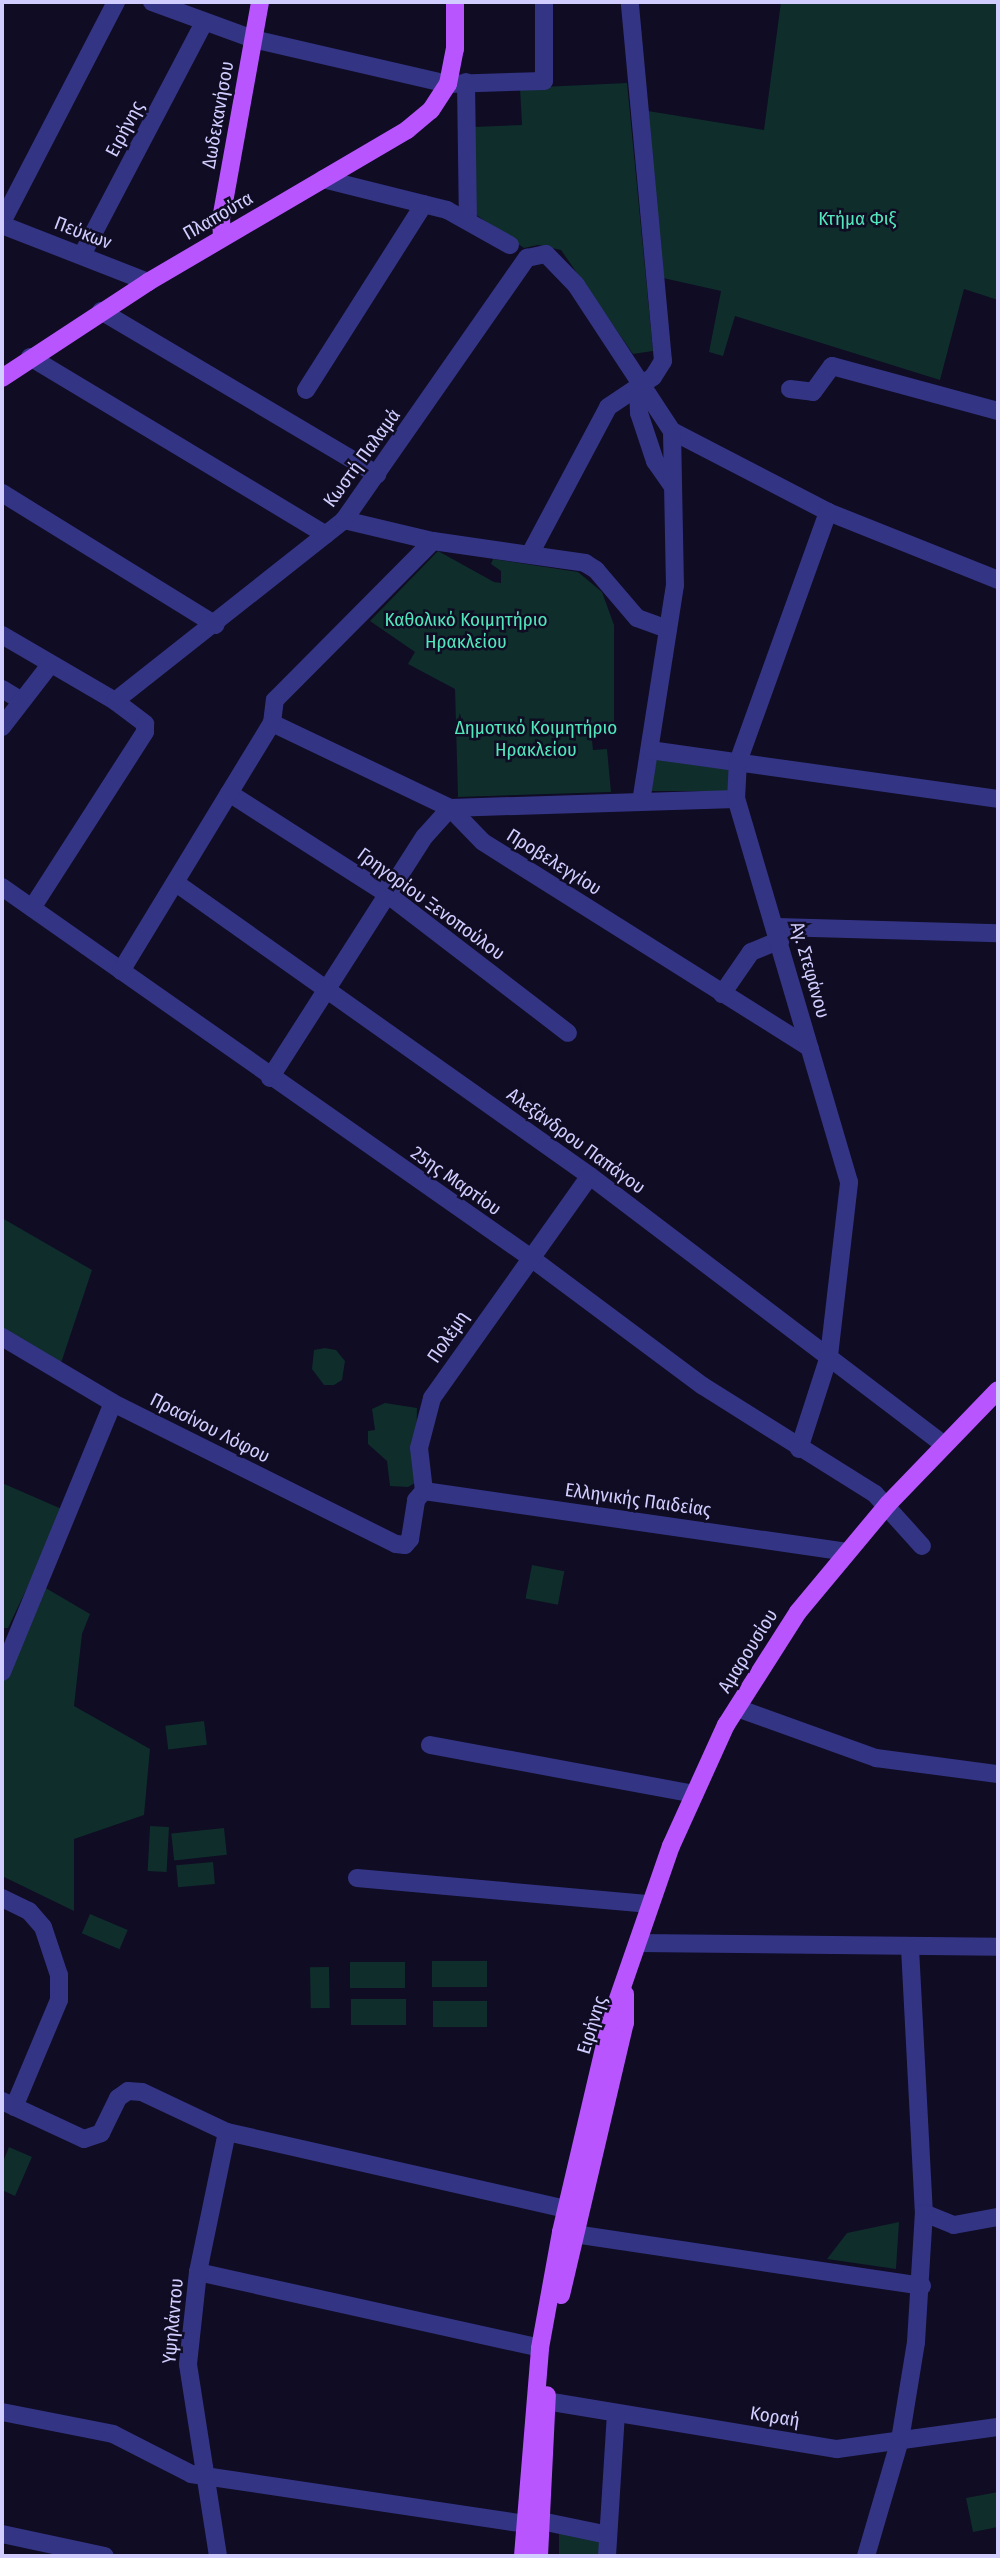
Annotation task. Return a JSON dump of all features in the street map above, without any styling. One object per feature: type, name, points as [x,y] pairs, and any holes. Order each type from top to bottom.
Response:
[{"type":"main road","name":"Δωδεκανήσου","points":[[222,237],[221,219],[260,2]]},
{"type":"main road","points":[[448,84],[455,49],[454,2]]},
{"type":"main road","name":"Πλαπούτα","points":[[2,378],[30,357],[148,282],[407,130],[430,110],[448,84]]},
{"type":"main road","name":"Αμαρουσίου","points":[[625,1990],[650,1904],[694,1794],[737,1708],[798,1612],[846,1552],[943,1444],[998,1390]]},
{"type":"main road","name":"Ειρήνης","points":[[539,2556],[533,2522],[540,2348],[573,2211],[611,2018],[625,1990]]},
{"type":"main road","name":"Ειρήνης","points":[[523,2556],[533,2522],[568,2233]]},
{"type":"street","points":[[2,223],[116,2]]},
{"type":"street","points":[[152,2],[253,39],[448,84],[544,81],[544,2]]},
{"type":"street","points":[[530,554],[608,407],[653,377],[663,361],[630,2]]},
{"type":"street","name":"Ειρήνης","points":[[82,255],[204,23]]},
{"type":"street","points":[[466,82],[468,219]]},
{"type":"street","points":[[323,179],[424,204],[468,219],[510,244]]},
{"type":"street","points":[[306,390],[424,204]]},
{"type":"street","name":"Πεύκων","points":[[2,223],[148,282]]},
{"type":"street","name":"Κωστή Παλαμά","points":[[115,701],[216,625],[344,520],[535,253],[557,261],[576,285],[638,385]]},
{"type":"street","points":[[101,311],[377,474]]},
{"type":"street","points":[[30,357],[326,535]]},
{"type":"street","points":[[790,389],[813,392],[832,366],[998,411]]},
{"type":"street","points":[[638,385],[672,431],[828,512],[998,580]]},
{"type":"street","points":[[638,385],[639,413],[655,461],[672,485]]},
{"type":"street","points":[[640,801],[650,750],[677,556],[672,485],[672,431]]},
{"type":"street","points":[[2,493],[216,625]]},
{"type":"street","name":"Αγ. Στεφάνου","points":[[799,1449],[829,1356],[849,1182],[779,934],[745,838],[736,799],[738,762],[828,512]]},
{"type":"street","points":[[344,520],[433,541],[585,563],[596,570],[637,618],[668,629]]},
{"type":"street","points":[[121,971],[272,723],[275,700],[433,541]]},
{"type":"street","points":[[2,635],[115,701],[145,724],[145,733],[32,908]]},
{"type":"street","points":[[2,727],[50,665]]},
{"type":"street","points":[[2,689],[22,701]]},
{"type":"street","name":"Προβελεγγίου","points":[[272,723],[450,808],[483,842],[810,1048]]},
{"type":"street","points":[[650,750],[998,799]]},
{"type":"street","name":"Γρηγορίου Ξενοπούλου","points":[[229,793],[387,894],[568,1033]]},
{"type":"street","points":[[270,1078],[387,894],[450,808],[736,799]]},
{"type":"street","name":"Αλεξάνδρου Παπάγου","points":[[176,883],[590,1176],[943,1444]]},
{"type":"street","name":"25ης Μαρτίου","points":[[2,887],[270,1078],[531,1258],[704,1386],[888,1504],[922,1546]]},
{"type":"street","points":[[722,994],[751,952],[779,934],[998,933]]},
{"type":"street","name":"Πολέμη","points":[[405,1545],[416,1500],[424,1491],[419,1448],[432,1398],[590,1176]]},
{"type":"street","name":"Πρασίνου Λόφου","points":[[2,1336],[113,1403],[405,1545]]},
{"type":"street","points":[[2,1672],[113,1403]]},
{"type":"street","name":"Ελληνικής Παιδείας","points":[[424,1491],[846,1552]]},
{"type":"street","points":[[737,1708],[876,1758],[998,1774]]},
{"type":"street","points":[[430,1745],[694,1794]]},
{"type":"street","points":[[357,1878],[650,1904]]},
{"type":"street","points":[[2,1898],[29,1911],[43,1927],[59,1975],[59,2000],[8,2104],[84,2139],[101,2133],[118,2098],[128,2091],[142,2092],[226,2132],[573,2211]]},
{"type":"street","points":[[638,1943],[998,1947]]},
{"type":"street","points":[[866,2556],[900,2440],[922,2286],[924,2213],[910,1948]]},
{"type":"street","name":"Υψηλάντου","points":[[218,2556],[188,2364],[198,2272],[226,2132]]},
{"type":"street","points":[[924,2213],[954,2225],[998,2217]]},
{"type":"street","points":[[568,2233],[922,2286]]},
{"type":"street","points":[[198,2272],[540,2348]]},
{"type":"street","name":"Κοραή","points":[[546,2402],[837,2449],[867,2448],[900,2440],[998,2427]]},
{"type":"street","points":[[2,2412],[113,2434],[180,2471],[608,2535]]},
{"type":"street","points":[[607,2556],[616,2414]]},
{"type":"street","points":[[2,2534],[105,2556]]},
{"type":"green space","name":"Κτήμα Φιξ","points":[[781,2],[998,2],[998,300],[964,289],[940,380],[735,316],[723,356],[709,352],[721,291],[663,278],[648,111],[764,130]]},
{"type":"green space","points":[[627,83],[653,351],[633,354],[561,250],[538,245],[524,248],[475,214],[473,127],[522,125],[520,88]]},
{"type":"green space","points":[[438,551],[494,582],[501,583],[501,571],[491,564],[493,559],[578,572],[602,592],[614,625],[614,727],[591,730],[593,750],[607,749],[611,792],[458,797],[455,689],[408,664],[415,652],[370,621]]},
{"type":"green space","points":[[653,759],[729,767],[729,791],[648,791]]},
{"type":"green space","points":[[2,1218],[92,1270],[60,1366],[2,1334]]},
{"type":"green space","points":[[314,1350],[336,1350],[345,1361],[342,1380],[334,1385],[324,1385],[312,1369]]},
{"type":"green space","points":[[385,1403],[417,1408],[415,1483],[408,1487],[390,1486],[387,1461],[368,1444],[368,1431],[375,1430],[372,1409]]},
{"type":"green space","points":[[2,1483],[64,1510],[8,1628],[2,1628]]},
{"type":"green space","points":[[532,1565],[564,1571],[558,1605],[526,1598]]},
{"type":"green space","points":[[44,1587],[90,1614],[82,1634],[74,1706],[150,1749],[144,1815],[74,1839],[74,1911],[2,1876],[2,1684]]},
{"type":"green space","points":[[204,1721],[207,1745],[168,1750],[165,1726]]},
{"type":"green space","points":[[150,1826],[169,1827],[167,1872],[148,1871]]},
{"type":"green space","points":[[224,1828],[227,1855],[174,1860],[171,1834]]},
{"type":"green space","points":[[213,1862],[215,1884],[178,1887],[176,1865]]},
{"type":"green space","points":[[90,1914],[128,1930],[120,1949],[82,1933]]},
{"type":"green space","points":[[432,1961],[487,1961],[487,1987],[432,1987]]},
{"type":"green space","points":[[350,1962],[405,1962],[405,1988],[350,1988]]},
{"type":"green space","points":[[310,1967],[329,1967],[330,2008],[311,2008]]},
{"type":"green space","points":[[351,1999],[406,1999],[406,2025],[351,2025]]},
{"type":"green space","points":[[433,2001],[487,2001],[487,2027],[433,2027]]},
{"type":"green space","points":[[9,2147],[32,2157],[15,2196],[2,2190],[2,2164]]},
{"type":"green space","points":[[899,2222],[896,2269],[827,2259],[847,2233]]},
{"type":"green space","points":[[998,2492],[998,2527],[973,2532],[966,2498]]},
{"type":"green space","points":[[559,2528],[600,2536],[599,2556],[559,2556]]},
{"type":"park label","name":"Καθολικό Κοιμητήριο Ηρακλείου","points":[[466,631]]},
{"type":"park label","name":"Δημοτικό Κοιμητήριο Ηρακλείου","points":[[536,739]]}]
